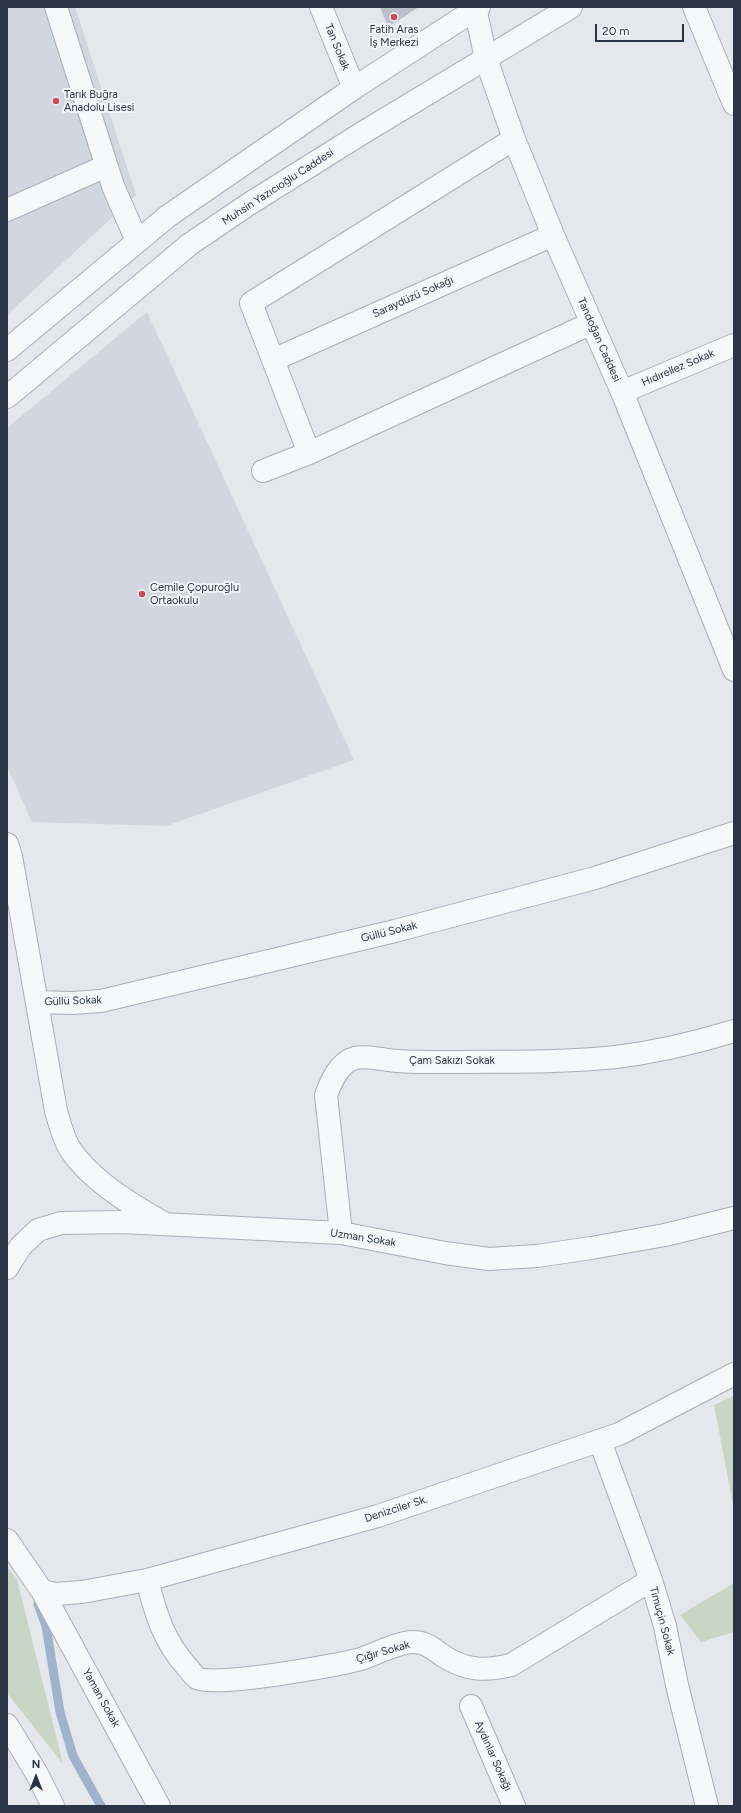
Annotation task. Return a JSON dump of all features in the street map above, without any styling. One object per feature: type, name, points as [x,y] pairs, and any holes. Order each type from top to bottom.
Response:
[{"type":"street","points":[[56,7],[113,186],[138,241]]},
{"type":"street","name":"Tan Sokak","points":[[320,7],[354,88]]},
{"type":"street","name":"Muhsin Yazıcıoğlu Caddesi","points":[[7,397],[190,244],[250,204],[358,136],[571,7]]},
{"type":"street","points":[[694,7],[734,104]]},
{"type":"street","points":[[7,350],[168,216],[354,88],[477,8]]},
{"type":"street","name":"Tandoğan Caddesi","points":[[477,8],[486,59],[514,139],[553,235],[622,392],[733,666]]},
{"type":"street","points":[[309,453],[251,303],[514,139]]},
{"type":"street","points":[[7,210],[106,166]]},
{"type":"street","name":"Saraydüzü Sokağı","points":[[273,360],[553,235]]},
{"type":"street","points":[[263,470],[309,453],[592,324]]},
{"type":"street","name":"Hıdırellez Sokak","points":[[622,392],[734,345]]},
{"type":"street","name":"Güllü Sokak","points":[[38,1002],[72,1003],[101,1001],[387,933],[595,878],[734,833]]},
{"type":"street","points":[[7,844],[11,856],[38,1002],[56,1111],[62,1131],[70,1149],[90,1171],[113,1191],[166,1224]]},
{"type":"street","name":"Çam Sakızı Sokak","points":[[341,1233],[326,1096],[332,1080],[343,1066],[354,1058],[373,1058],[415,1062],[584,1059],[616,1057],[695,1043],[734,1031]]},
{"type":"street","name":"Uzman Sokak","points":[[7,1268],[21,1246],[38,1230],[61,1223],[113,1222],[341,1233],[446,1254],[489,1259],[538,1256],[591,1248],[665,1235],[734,1218]]},
{"type":"street","name":"Denizciler Sk.","points":[[42,1591],[55,1594],[82,1592],[146,1580],[378,1516],[619,1434],[734,1374]]},
{"type":"street","name":"Timuçin Sokak","points":[[600,1441],[651,1580],[665,1626],[677,1685],[707,1806]]},
{"type":"street","name":"Yaman Sokak","points":[[7,1540],[42,1591],[159,1806]]},
{"type":"street","name":"Çığır Sokak","points":[[146,1580],[159,1625],[176,1653],[197,1678],[204,1681],[217,1681],[295,1672],[360,1659],[412,1642],[429,1645],[457,1664],[469,1669],[495,1669],[511,1665],[651,1580]]},
{"type":"street","name":"Aydınlar Sokağı","points":[[471,1706],[514,1806]]},
{"type":"street","points":[[7,1725],[37,1774],[53,1806]]},
{"type":"shaded area","name":"Tarık Buğra Anadolu Lisesi","points":[[7,7],[75,7],[136,195],[7,315]]},
{"type":"shaded area","name":"Cemile Çopuroğlu Ortaokulu","points":[[147,312],[354,760],[166,826],[32,822],[7,766],[7,428]]},
{"type":"green space","points":[[734,1396],[734,1509],[714,1405]]},
{"type":"green space","points":[[7,1567],[17,1579],[63,1764],[7,1693]]},
{"type":"green space","points":[[734,1583],[734,1632],[701,1642],[680,1615]]},
{"type":"building","name":"Fatih Aras İş Merkezi","points":[[380,7],[419,7],[388,27]]},
{"type":"waterway","points":[[38,1604],[46,1626],[60,1712],[73,1756],[101,1806]]},
{"type":"place","name":"Fatih Aras İş Merkezi","points":[[394,17]]},
{"type":"place","name":"Tarık Buğra Anadolu Lisesi","points":[[56,101]]},
{"type":"place","name":"Cemile Çopuroğlu Ortaokulu","points":[[142,594]]}]
